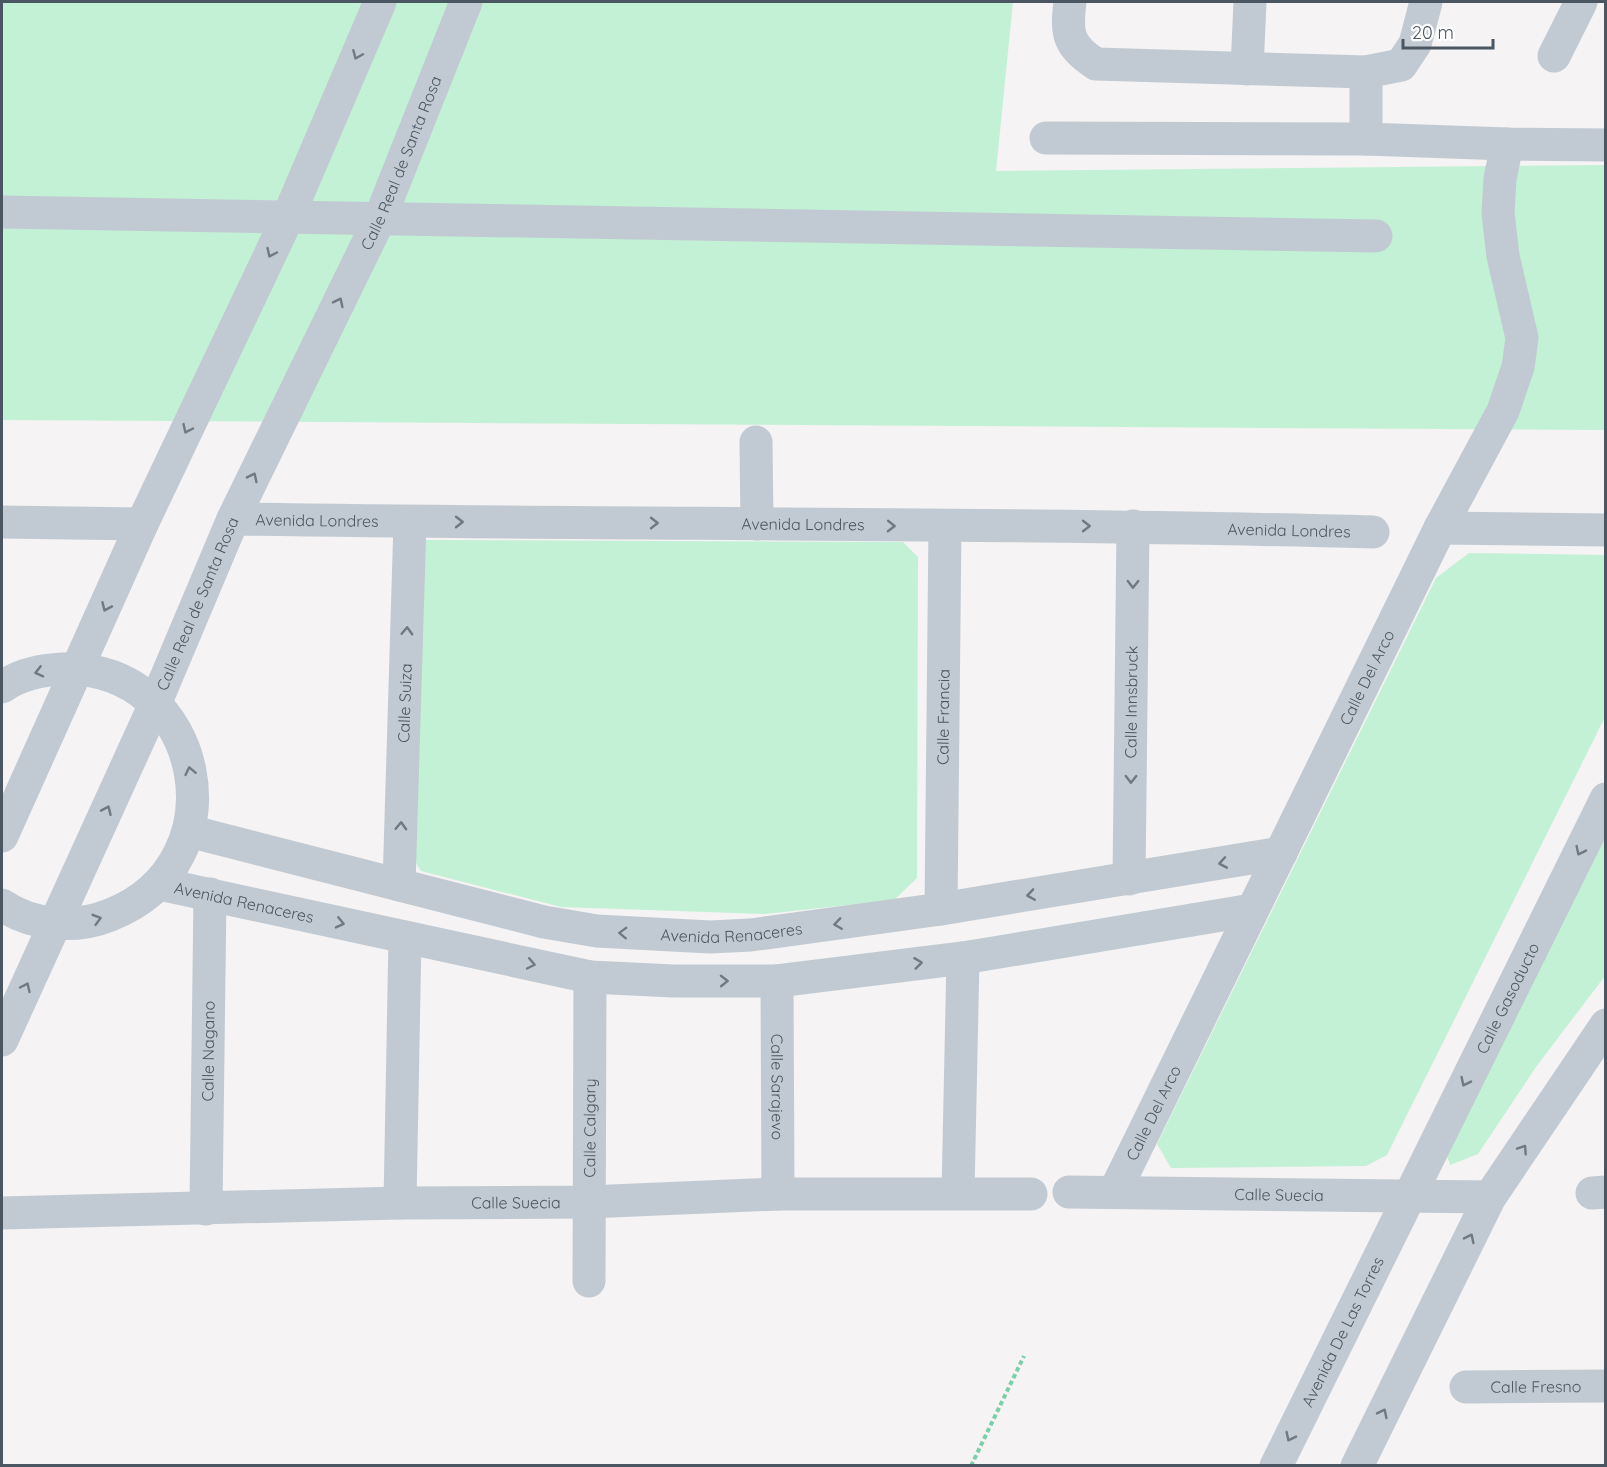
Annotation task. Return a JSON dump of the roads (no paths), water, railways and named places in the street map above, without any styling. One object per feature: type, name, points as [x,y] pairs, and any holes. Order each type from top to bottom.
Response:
[{"type":"street","points":[[2,836],[79,669],[142,524],[288,217],[381,2]]},
{"type":"street","name":"Calle Real de Santa Rosa","points":[[2,1040],[155,704],[233,519],[380,218],[466,2]]},
{"type":"street","points":[[1070,2],[1068,28],[1072,42],[1080,54],[1096,64],[1366,72],[1401,65],[1415,44],[1426,2]]},
{"type":"street","points":[[1247,69],[1250,2]]},
{"type":"street","points":[[1554,56],[1581,2]]},
{"type":"street","points":[[1365,138],[1366,72]]},
{"type":"street","points":[[1046,138],[1365,138],[1508,144],[1605,145]]},
{"type":"street","name":"Calle Del Arco","points":[[1115,1191],[1440,528],[1503,411],[1518,367],[1522,338],[1503,256],[1498,213],[1500,178],[1508,144]]},
{"type":"street","points":[[2,212],[1376,236]]},
{"type":"street","points":[[756,442],[757,524]]},
{"type":"street","name":"Avenida Londres","points":[[233,519],[1133,526],[1373,531]]},
{"type":"street","points":[[2,522],[142,524]]},
{"type":"street","name":"Calle Suiza","points":[[399,885],[410,522]]},
{"type":"street","name":"Calle Francia","points":[[941,909],[945,526]]},
{"type":"street","name":"Calle Innsbruck","points":[[1130,879],[1133,526]]},
{"type":"street","points":[[1440,528],[1605,530]]},
{"type":"street","name":"Avenida Renaceres","points":[[2,687],[11,681],[44,670],[79,669],[106,675],[132,686],[155,704],[172,725],[185,749],[192,776],[194,804],[189,831],[177,859],[160,884],[130,908],[94,922],[56,924],[13,913],[2,905]]},
{"type":"street","name":"Calle Gasoducto","points":[[1409,1196],[1605,799]]},
{"type":"street","name":"Avenida Renaceres","points":[[189,831],[544,922],[597,932],[700,937],[786,932],[1130,879],[1281,853]]},
{"type":"street","name":"Avenida Renaceres","points":[[160,884],[591,976],[674,981],[777,981],[963,958],[1252,910]]},
{"type":"street","name":"Calle Nagano","points":[[206,1209],[210,894]]},
{"type":"street","points":[[400,1203],[405,937]]},
{"type":"street","points":[[958,1193],[963,958]]},
{"type":"street","name":"Calle Calgary","points":[[589,1281],[591,976]]},
{"type":"street","name":"Calle Sarajevo","points":[[777,981],[778,1194]]},
{"type":"street","points":[[1358,1466],[1490,1197],[1605,1025]]},
{"type":"street","name":"Calle Suecia","points":[[1069,1192],[1490,1197]]},
{"type":"street","name":"Calle Suecia","points":[[2,1213],[400,1203],[588,1202],[778,1194],[1031,1194]]},
{"type":"street","name":"Avenida De Las Torres","points":[[1276,1466],[1409,1196]]},
{"type":"street","name":"Calle Fresno","points":[[1466,1387],[1605,1386]]}]
